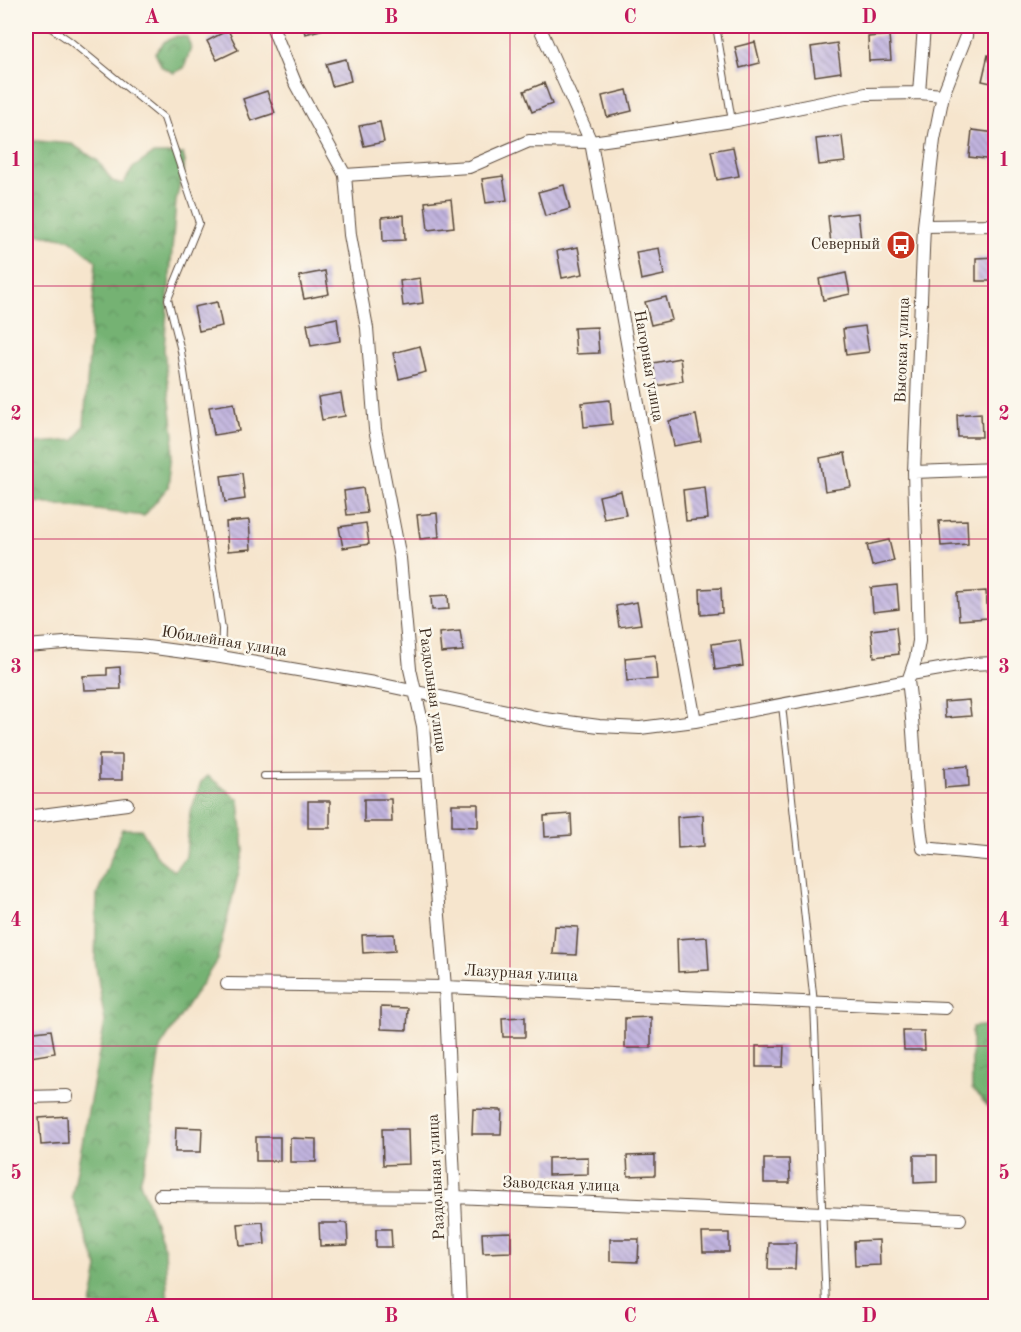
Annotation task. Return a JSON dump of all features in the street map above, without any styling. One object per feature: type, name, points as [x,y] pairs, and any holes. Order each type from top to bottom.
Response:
[{"type":"street","name":"Раздольная улица","points":[[272,26],[296,84],[345,175],[350,235],[367,328],[375,429],[400,558],[410,669],[423,726],[445,987],[460,1306]]},
{"type":"street","name":"Нагорная улица","points":[[539,26],[591,142],[695,721]]},
{"type":"street","points":[[919,93],[924,26]]},
{"type":"street","name":"Высокая улица","points":[[910,677],[919,641],[914,472],[924,226],[934,140],[943,95],[968,26]]},
{"type":"street","points":[[345,175],[469,167],[529,141],[591,142],[732,121],[866,94],[943,95]]},
{"type":"street","points":[[924,226],[996,225]]},
{"type":"street","points":[[914,472],[996,469]]},
{"type":"street","name":"Юбилейная улица","points":[[26,646],[77,642],[140,646],[221,657],[545,718],[599,726],[640,728],[695,721],[782,705],[969,664],[996,663]]},
{"type":"street","points":[[910,677],[919,826],[923,848],[996,855]]},
{"type":"street","points":[[26,816],[127,804]]},
{"type":"street","name":"Лазурная улица","points":[[227,984],[445,987],[945,1008]]},
{"type":"street","points":[[26,1097],[67,1096]]},
{"type":"street","name":"Заводская улица","points":[[160,1195],[455,1197],[960,1219]]},
{"type":"lane","points":[[48,26],[70,41],[164,118],[199,223],[168,299],[181,351],[222,629],[221,657]]},
{"type":"lane","points":[[716,26],[732,121]]},
{"type":"lane","points":[[782,705],[814,1003],[826,1306]]},
{"type":"lane","points":[[264,776],[426,775]]},
{"type":"green space","points":[[177,36],[187,37],[191,48],[184,68],[174,73],[162,67],[155,53],[165,41]]},
{"type":"green space","points":[[26,140],[72,144],[98,161],[112,181],[123,184],[133,168],[153,154],[183,154],[185,162],[176,201],[164,349],[174,436],[168,487],[144,516],[26,501],[26,444],[75,440],[84,425],[96,261],[69,239],[39,234],[26,235]]},
{"type":"green space","points":[[208,776],[239,800],[244,851],[217,960],[160,1048],[153,1098],[152,1136],[140,1182],[165,1250],[168,1306],[91,1306],[98,1268],[72,1196],[105,1022],[95,961],[97,895],[122,829],[141,829],[158,858],[174,871],[186,856],[190,813],[201,782]]},
{"type":"green space","points":[[996,1025],[995,1114],[972,1089],[972,1027]]},
{"type":"building","points":[[303,26],[328,26],[328,28],[305,34]]},
{"type":"building","points":[[228,30],[238,50],[217,60],[207,41]]},
{"type":"building","points":[[889,35],[891,60],[869,61],[868,37]]},
{"type":"building","points":[[755,42],[760,63],[740,68],[735,47]]},
{"type":"building","points":[[837,43],[841,72],[815,76],[811,47]]},
{"type":"building","points":[[988,55],[996,57],[996,84],[982,81]]},
{"type":"building","points":[[346,59],[351,81],[332,86],[326,64]]},
{"type":"building","points":[[544,83],[552,104],[532,112],[524,91]]},
{"type":"building","points":[[627,90],[632,111],[607,117],[602,96]]},
{"type":"building","points":[[267,91],[275,113],[251,121],[243,99]]},
{"type":"building","points":[[380,122],[384,142],[364,146],[359,126]]},
{"type":"building","points":[[972,130],[996,133],[994,160],[969,157]]},
{"type":"building","points":[[842,136],[845,162],[819,165],[816,139]]},
{"type":"building","points":[[733,147],[739,176],[717,180],[711,151]]},
{"type":"building","points":[[503,176],[507,200],[486,203],[482,179]]},
{"type":"building","points":[[564,185],[570,209],[545,216],[538,192]]},
{"type":"building","points":[[451,199],[454,227],[428,230],[425,202]]},
{"type":"building","points":[[858,213],[861,241],[831,244],[828,216]]},
{"type":"building","points":[[404,215],[405,240],[383,241],[382,217]]},
{"type":"building","points":[[578,247],[583,274],[562,278],[557,251]]},
{"type":"building","points":[[659,248],[664,275],[641,280],[636,252]]},
{"type":"building","points":[[996,257],[996,281],[976,281],[976,258]]},
{"type":"building","points":[[325,271],[329,294],[304,299],[299,276]]},
{"type":"building","points":[[846,273],[850,294],[823,300],[819,279]]},
{"type":"building","points":[[420,278],[423,303],[403,306],[400,281]]},
{"type":"building","points":[[666,297],[672,320],[651,325],[645,302]]},
{"type":"building","points":[[217,302],[222,326],[199,331],[194,307]]},
{"type":"building","points":[[337,318],[340,341],[311,346],[307,324]]},
{"type":"building","points":[[865,326],[869,352],[846,355],[843,329]]},
{"type":"building","points":[[597,327],[599,353],[576,354],[574,328]]},
{"type":"building","points":[[420,346],[426,372],[399,379],[393,353]]},
{"type":"building","points":[[680,358],[683,381],[657,386],[653,363]]},
{"type":"building","points":[[341,393],[345,416],[322,420],[318,397]]},
{"type":"building","points":[[610,400],[612,424],[584,427],[582,403]]},
{"type":"building","points":[[234,403],[239,431],[214,435],[209,407]]},
{"type":"building","points":[[981,413],[982,437],[958,437],[957,415]]},
{"type":"building","points":[[696,415],[701,441],[674,446],[669,421]]},
{"type":"building","points":[[845,453],[851,487],[825,491],[820,458]]},
{"type":"building","points":[[242,473],[245,499],[225,502],[221,476]]},
{"type":"building","points":[[705,487],[708,519],[686,521],[683,490]]},
{"type":"building","points":[[363,488],[367,513],[347,515],[344,491]]},
{"type":"building","points":[[621,491],[626,515],[604,519],[599,496]]},
{"type":"building","points":[[437,513],[439,537],[420,539],[417,515]]},
{"type":"building","points":[[249,520],[251,549],[228,551],[226,522]]},
{"type":"building","points":[[967,520],[968,544],[941,546],[939,521]]},
{"type":"building","points":[[366,523],[369,544],[343,548],[339,527]]},
{"type":"building","points":[[889,540],[894,561],[872,566],[867,545]]},
{"type":"building","points":[[897,585],[899,609],[873,612],[871,588]]},
{"type":"building","points":[[721,588],[722,613],[701,615],[700,589]]},
{"type":"building","points":[[986,591],[988,618],[959,620],[957,593]]},
{"type":"building","points":[[448,595],[449,609],[432,610],[431,596]]},
{"type":"building","points":[[637,602],[641,624],[619,627],[616,606]]},
{"type":"building","points":[[896,627],[899,654],[874,657],[871,630]]},
{"type":"building","points":[[460,631],[463,651],[441,653],[439,633]]},
{"type":"building","points":[[740,640],[743,666],[715,670],[712,644]]},
{"type":"building","points":[[655,655],[657,679],[627,681],[625,658]]},
{"type":"building","points":[[120,667],[121,689],[84,690],[83,676],[107,675],[107,668]]},
{"type":"building","points":[[969,700],[971,716],[945,718],[944,702]]},
{"type":"building","points":[[99,755],[122,755],[122,780],[99,780]]},
{"type":"building","points":[[968,766],[969,786],[945,788],[944,768]]},
{"type":"building","points":[[364,799],[391,799],[392,822],[364,822]]},
{"type":"building","points":[[308,801],[330,801],[330,828],[308,828]]},
{"type":"building","points":[[452,804],[478,804],[478,827],[452,826]]},
{"type":"building","points":[[571,814],[572,835],[545,837],[544,816]]},
{"type":"building","points":[[703,815],[704,846],[678,848],[677,817]]},
{"type":"building","points":[[555,926],[578,927],[576,955],[553,954]]},
{"type":"building","points":[[394,934],[395,951],[363,953],[362,935]]},
{"type":"building","points":[[707,937],[709,970],[678,972],[677,939]]},
{"type":"building","points":[[381,1007],[408,1008],[407,1030],[381,1029]]},
{"type":"building","points":[[525,1017],[525,1037],[503,1037],[502,1018]]},
{"type":"building","points":[[651,1017],[651,1048],[625,1048],[625,1018]]},
{"type":"building","points":[[51,1030],[55,1053],[31,1057],[27,1033]]},
{"type":"building","points":[[903,1031],[924,1031],[925,1050],[904,1050]]},
{"type":"building","points":[[756,1046],[784,1046],[783,1067],[756,1067]]},
{"type":"building","points":[[473,1109],[502,1110],[501,1134],[472,1134]]},
{"type":"building","points":[[67,1116],[68,1143],[41,1145],[39,1118]]},
{"type":"building","points":[[176,1127],[202,1128],[201,1152],[175,1152]]},
{"type":"building","points":[[382,1129],[408,1129],[409,1164],[383,1165]]},
{"type":"building","points":[[256,1137],[280,1137],[280,1161],[256,1161]]},
{"type":"building","points":[[290,1138],[316,1139],[316,1162],[290,1162]]},
{"type":"building","points":[[655,1155],[655,1175],[628,1176],[627,1156]]},
{"type":"building","points":[[914,1155],[937,1155],[937,1182],[914,1183]]},
{"type":"building","points":[[588,1157],[588,1174],[548,1175],[548,1158]]},
{"type":"building","points":[[764,1159],[789,1159],[790,1183],[764,1183]]},
{"type":"building","points":[[263,1222],[265,1244],[240,1246],[238,1224]]},
{"type":"building","points":[[319,1223],[347,1223],[348,1245],[320,1246]]},
{"type":"building","points":[[376,1229],[391,1229],[392,1247],[376,1247]]},
{"type":"building","points":[[511,1232],[511,1252],[483,1253],[482,1233]]},
{"type":"building","points":[[702,1233],[729,1233],[729,1252],[703,1252]]},
{"type":"building","points":[[610,1239],[639,1239],[638,1262],[610,1261]]},
{"type":"building","points":[[879,1240],[880,1265],[855,1266],[854,1241]]},
{"type":"building","points":[[769,1243],[796,1243],[795,1269],[768,1269]]},
{"type":"place","name":"Северный","points":[[901,245]]}]
